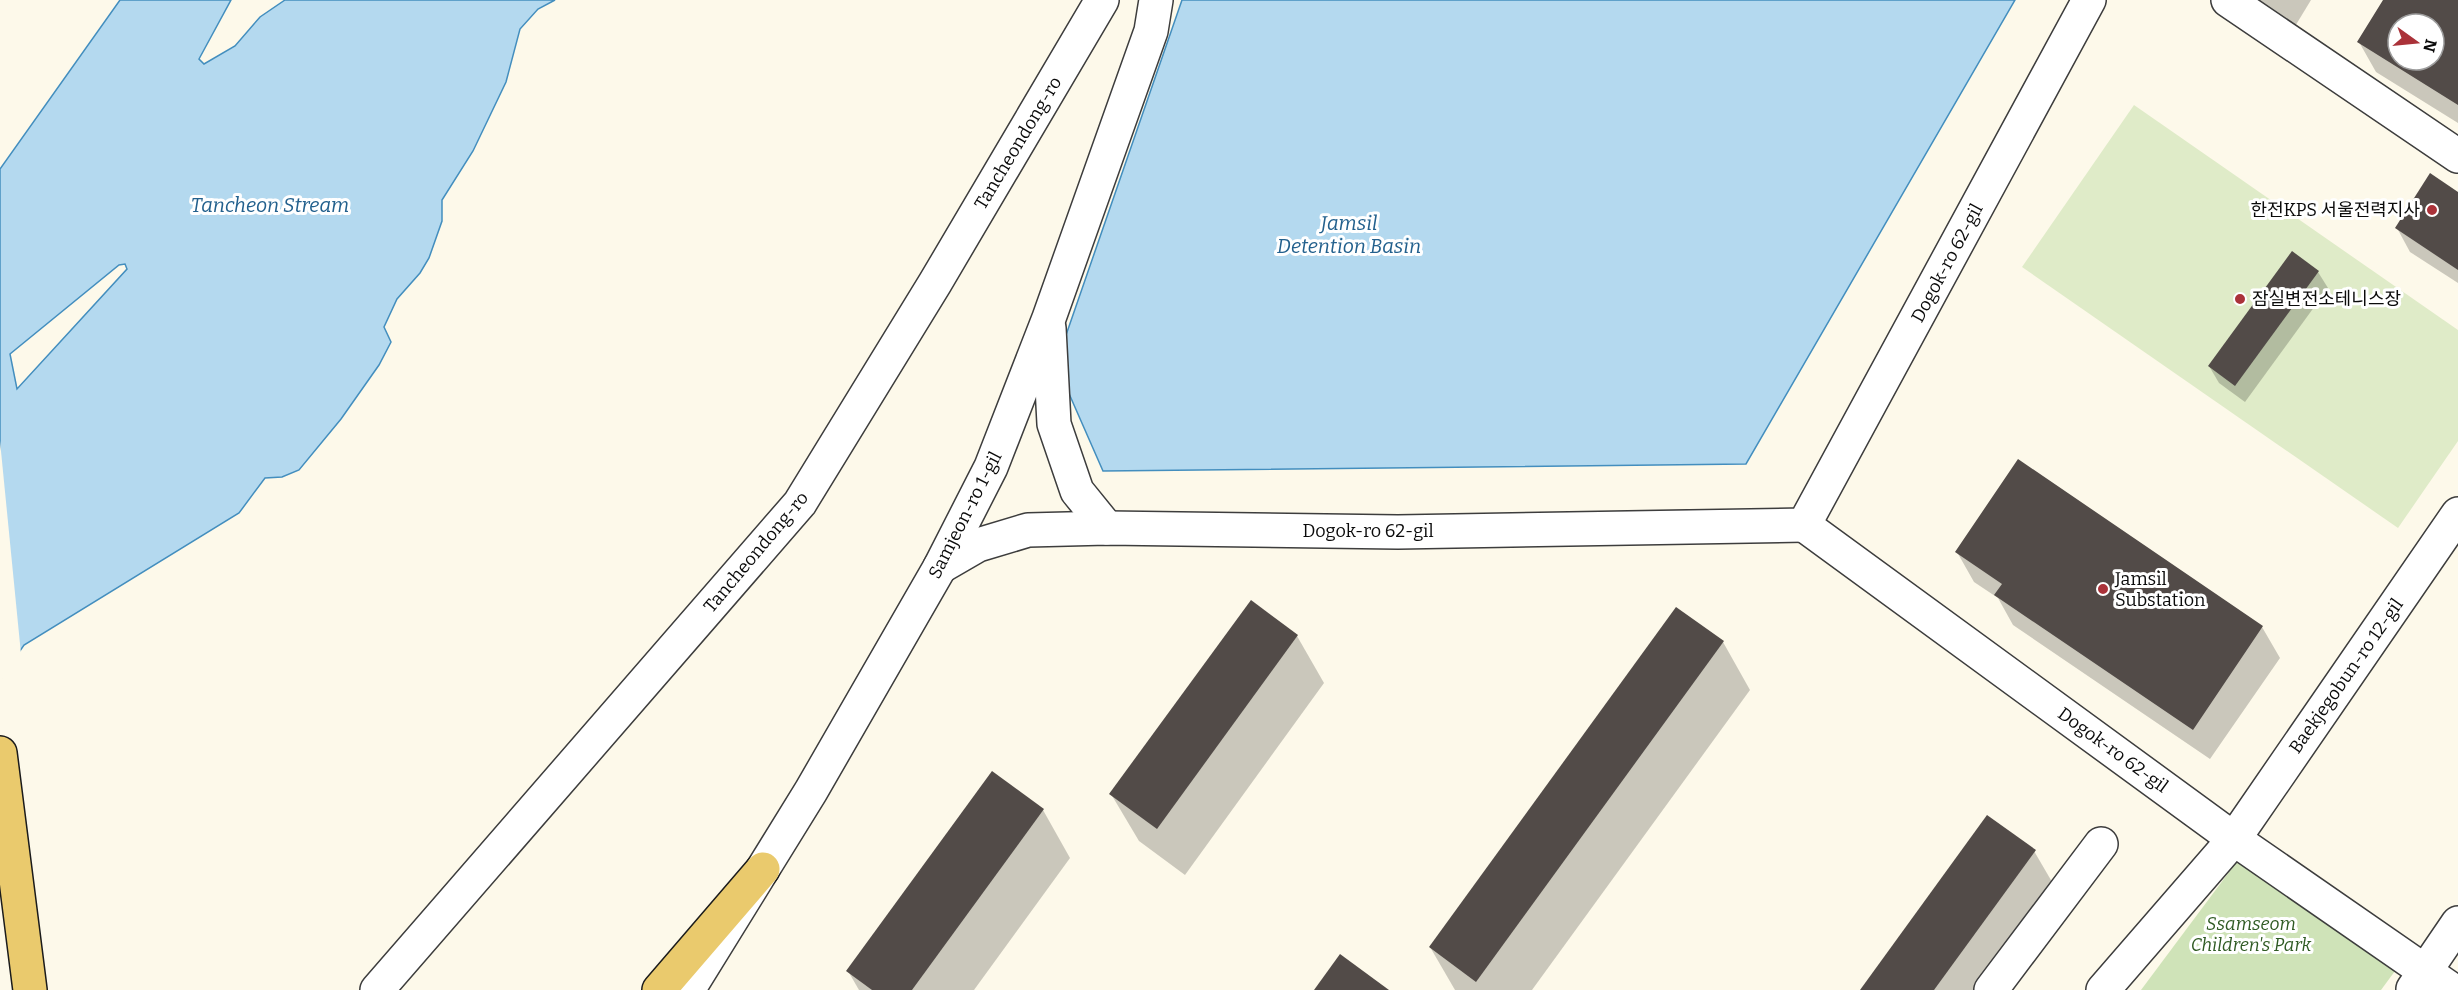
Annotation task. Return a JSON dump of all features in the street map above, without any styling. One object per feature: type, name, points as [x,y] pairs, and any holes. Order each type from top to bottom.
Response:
[{"type":"main road","points":[[0,753],[30,990]]},
{"type":"main road","points":[[659,990],[763,869]]},
{"type":"street","name":"Tancheondong-ro","points":[[377,990],[800,503],[936,283],[1102,0]]},
{"type":"street","name":"Samjeon-ro 1-gil","points":[[688,990],[763,869],[940,567],[992,467],[1151,31],[1156,0]]},
{"type":"street","name":"Dogok-ro 62-gil","points":[[1804,525],[2089,0]]},
{"type":"street","points":[[2228,0],[2458,156]]},
{"type":"street","points":[[1048,318],[1054,424],[1077,491],[1107,528]]},
{"type":"street","name":"Baekjegobun-ro 12-gil","points":[[2103,990],[2234,838],[2458,514]]},
{"type":"street","name":"Dogok-ro 62-gil","points":[[940,567],[978,545],[1028,530],[1107,528],[1398,532],[1804,525],[2234,838],[2418,981],[2452,990]]},
{"type":"street","points":[[1991,990],[2101,844]]},
{"type":"street","points":[[2418,981],[2458,922]]},
{"type":"green space","name":"잠실변전소테니스장","points":[[2134,105],[2458,330],[2458,441],[2398,528],[2022,267]]},
{"type":"green space","name":"Ssamseom Children's Park","points":[[2241,856],[2395,971],[2381,990],[2141,990]]},
{"type":"water","name":"Tancheon Stream","points":[[120,0],[231,0],[199,59],[204,64],[235,46],[260,17],[285,0],[555,0],[538,9],[520,29],[506,82],[473,151],[442,200],[442,221],[429,258],[420,273],[397,299],[384,327],[391,342],[379,365],[341,419],[299,470],[282,477],[265,478],[239,513],[24,645],[0,680],[0,169]],"holes":[[[125,264],[127,269],[17,389],[10,354],[119,265]]]},
{"type":"water","name":"Jamsil Detention Basin","points":[[1182,0],[2015,0],[1746,464],[1103,471],[1056,364]]},
{"type":"pier","points":[[0,441],[21,654],[0,683]]},
{"type":"building","points":[[2383,0],[2458,0],[2458,105],[2405,72],[2446,72],[2446,12],[2386,12],[2386,60],[2357,42]]},
{"type":"building","name":"한전KPS 서울전력지사","points":[[2430,173],[2458,192],[2458,270],[2395,228]]},
{"type":"building","points":[[2292,251],[2319,271],[2235,386],[2208,366]]},
{"type":"building","name":"Jamsil Substation","points":[[2018,459],[2263,626],[2193,730],[1994,595],[2002,584],[1955,552]]},
{"type":"building","points":[[1251,600],[1298,635],[1157,829],[1109,794]]},
{"type":"building","points":[[1676,607],[1724,641],[1476,982],[1429,947]]},
{"type":"building","points":[[992,771],[1044,809],[912,990],[872,990],[846,971]]},
{"type":"building","points":[[1987,815],[2036,850],[1934,990],[1860,990]]},
{"type":"building","points":[[1340,954],[1389,990],[1314,990]]},
{"type":"place","name":"한전KPS 서울전력지사","points":[[2432,210]]},
{"type":"place","name":"잠실변전소테니스장","points":[[2240,299]]},
{"type":"place","name":"Jamsil Substation","points":[[2103,589]]}]
